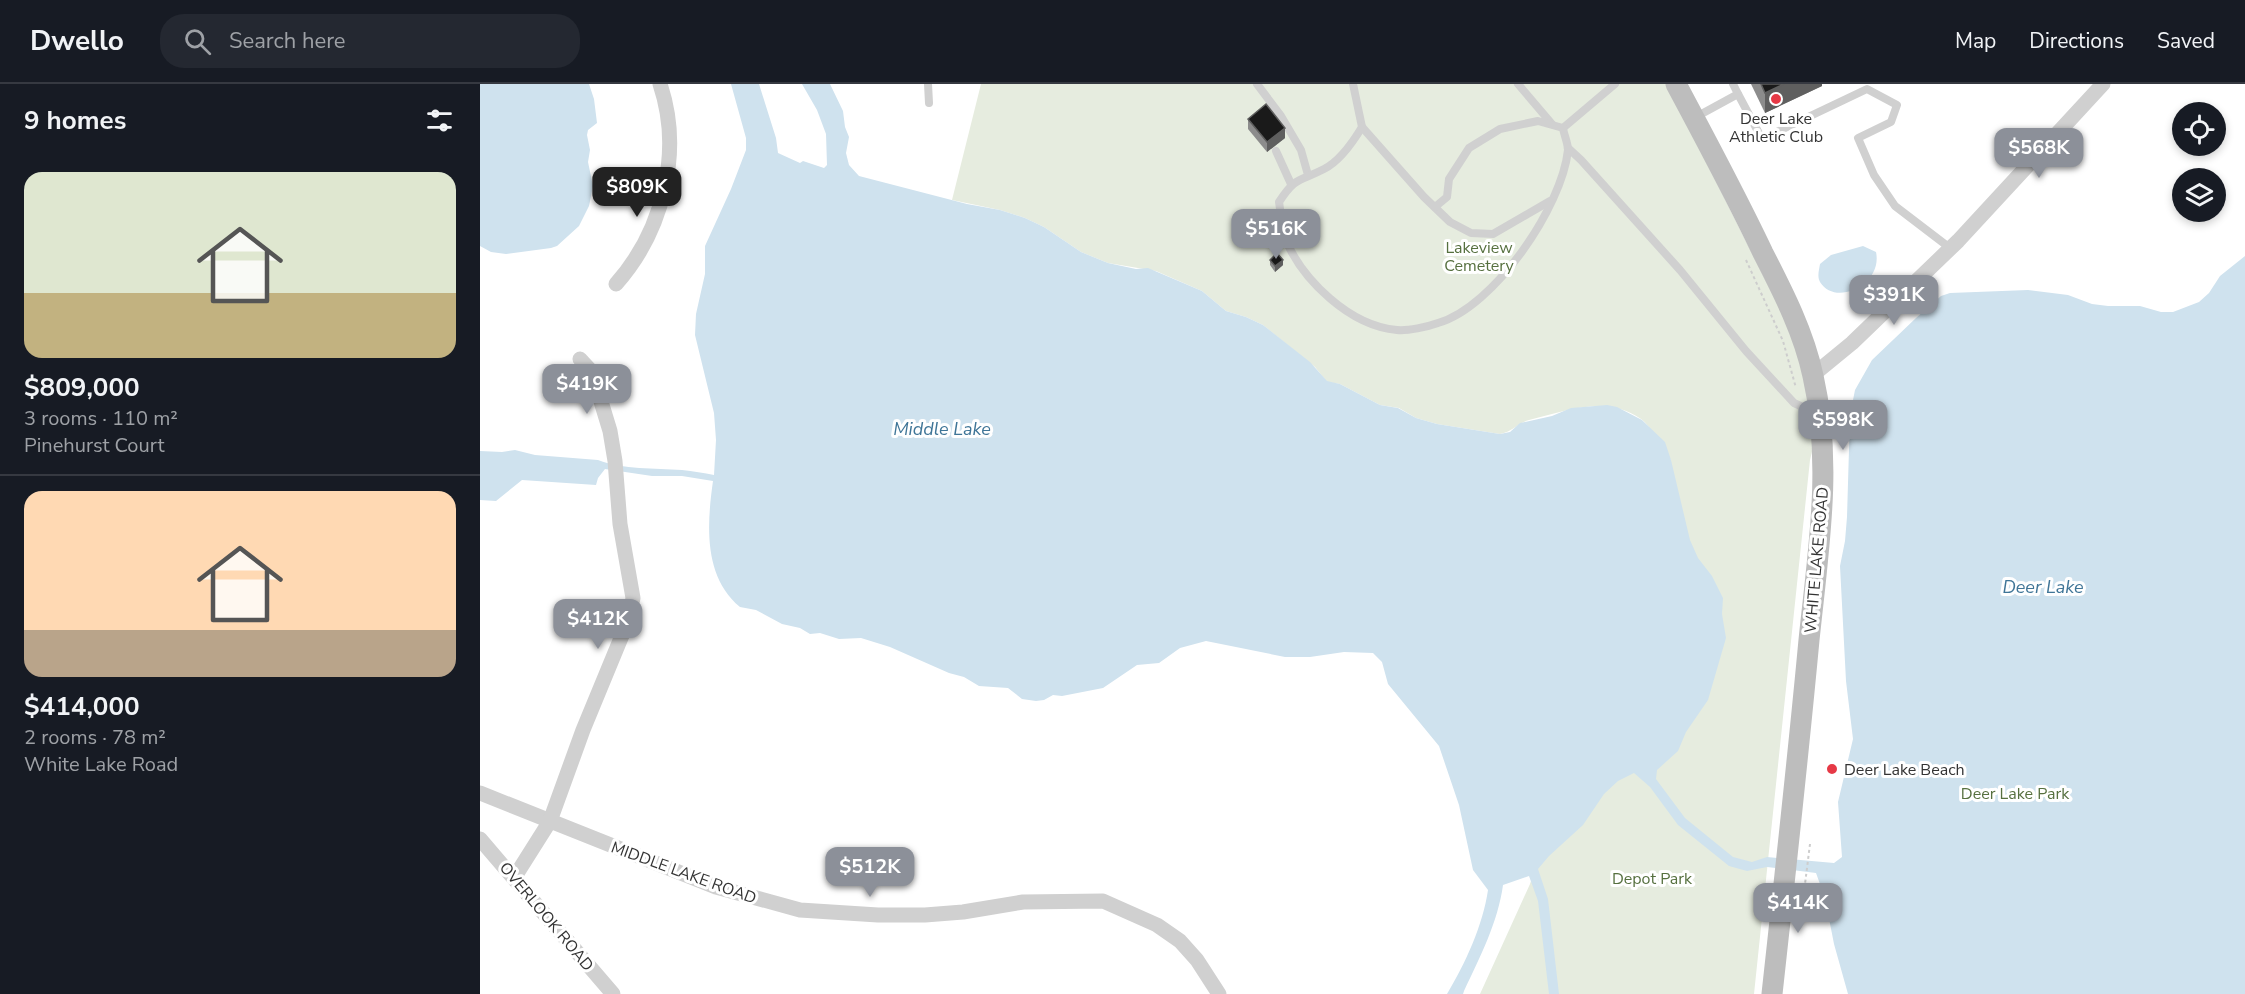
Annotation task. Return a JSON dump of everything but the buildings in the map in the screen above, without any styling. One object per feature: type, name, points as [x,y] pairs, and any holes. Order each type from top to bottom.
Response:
[{"type":"street","points":[[616,284],[638,256],[658,209],[666,180],[671,147],[666,102],[660,84]]},
{"type":"street","name":"WHITE LAKE ROAD","points":[[1676,84],[1732,189],[1785,297],[1813,375],[1820,415],[1823,451],[1822,505],[1772,994]]},
{"type":"street","points":[[1813,375],[1852,343],[1950,248],[2103,84]]},
{"type":"street","points":[[514,878],[550,821],[587,720],[628,621],[633,598],[620,524],[610,431],[592,372],[580,359]]},
{"type":"street","name":"MIDDLE LAKE ROAD","points":[[480,793],[716,886],[800,910],[878,915],[925,915],[963,912],[1023,902],[1103,901],[1157,925],[1180,941],[1197,960],[1219,994]]},
{"type":"street","name":"OVERLOOK ROAD","points":[[480,839],[613,994]]},
{"type":"lane","points":[[928,84],[929,102]]},
{"type":"lane","points":[[1257,84],[1281,116],[1301,150],[1308,175]]},
{"type":"lane","points":[[1353,84],[1362,127],[1424,198],[1450,222],[1471,233],[1493,234],[1552,200]]},
{"type":"lane","points":[[1518,84],[1553,125]]},
{"type":"lane","points":[[1563,128],[1615,84]]},
{"type":"lane","points":[[1734,84],[1762,139],[1867,89],[1897,105],[1891,122],[1858,138],[1875,175],[1895,206],[1950,248]]},
{"type":"lane","points":[[1694,118],[1738,94]]},
{"type":"lane","points":[[1435,207],[1447,197],[1449,179],[1469,148],[1500,129],[1538,121],[1563,128]]},
{"type":"lane","points":[[1362,127],[1351,146],[1325,168],[1291,184],[1279,202],[1284,236],[1302,270],[1331,301],[1364,321],[1398,330],[1439,323],[1476,302],[1508,270],[1540,224],[1557,190],[1568,148],[1563,128]]},
{"type":"lane","points":[[1568,148],[1680,270],[1746,351],[1794,403],[1820,415]]},
{"type":"lane","points":[[1276,152],[1291,184]]},
{"type":"path","points":[[1742,251],[1782,340],[1800,405]]},
{"type":"path","points":[[1809,846],[1804,892],[1815,898],[1816,903]]},
{"type":"green space","name":"Lakeview Cemetery","points":[[981,84],[1667,84],[1794,337],[1816,435],[1810,460],[1754,994],[1480,994],[1530,884],[1671,460],[1649,427],[1628,411],[1600,406],[1571,409],[1529,420],[1500,434],[1437,424],[1416,418],[1399,408],[1380,405],[1340,384],[1327,382],[1315,367],[1263,325],[1226,311],[1202,291],[1156,271],[1108,263],[1081,252],[1044,227],[1025,218],[952,200]]},
{"type":"water","points":[[480,84],[589,84],[594,99],[597,123],[588,130],[587,135],[590,150],[588,162],[593,186],[589,206],[579,226],[557,246],[506,254],[491,252],[480,246]]},
{"type":"water","points":[[731,84],[759,84],[776,138],[778,153],[800,163],[803,161],[824,168],[827,165],[826,134],[817,110],[802,84],[830,84],[843,111],[849,137],[846,153],[849,165],[859,176],[1025,218],[1044,227],[1081,252],[1108,263],[1136,269],[1148,268],[1202,291],[1226,311],[1263,325],[1310,362],[1327,381],[1340,384],[1380,405],[1398,408],[1416,418],[1437,424],[1500,434],[1510,432],[1520,423],[1552,416],[1571,408],[1607,405],[1617,407],[1642,420],[1665,442],[1690,540],[1698,558],[1712,576],[1723,598],[1722,614],[1726,638],[1708,700],[1686,732],[1678,751],[1657,770],[1656,779],[1685,818],[1733,857],[1752,862],[1767,857],[1834,863],[1842,857],[1838,802],[1853,739],[1846,681],[1840,566],[1847,517],[1850,415],[1855,390],[1872,360],[1941,296],[1950,293],[2028,290],[2068,295],[2092,304],[2140,306],[2161,312],[2173,312],[2199,302],[2209,293],[2220,276],[2245,256],[2245,994],[1848,994],[1834,944],[1825,898],[1816,873],[1767,867],[1747,871],[1729,866],[1678,825],[1650,787],[1634,773],[1618,781],[1604,794],[1583,825],[1538,869],[1548,899],[1559,994],[1549,994],[1538,901],[1529,876],[1503,885],[1493,926],[1463,994],[1447,994],[1472,944],[1482,917],[1488,890],[1473,870],[1459,805],[1439,746],[1388,684],[1382,662],[1373,653],[1344,652],[1310,657],[1285,657],[1206,641],[1180,648],[1159,663],[1137,665],[1103,688],[1062,696],[1053,695],[1044,700],[1022,699],[1008,688],[979,686],[964,677],[949,673],[890,647],[861,638],[839,639],[820,633],[810,634],[800,628],[782,624],[756,610],[740,607],[719,580],[710,548],[709,514],[713,481],[605,469],[596,485],[522,480],[496,501],[480,500],[480,451],[515,450],[535,455],[598,460],[629,467],[682,470],[714,475],[716,440],[714,413],[695,335],[696,314],[705,274],[705,246],[746,150],[746,138]]},
{"type":"water","points":[[1863,246],[1876,252],[1876,264],[1865,283],[1856,289],[1836,292],[1827,289],[1820,282],[1818,273],[1820,264],[1831,255]]},
{"type":"place","name":"Deer Lake Athletic Club","points":[[1776,99]]},
{"type":"place","name":"Deer Lake Beach","points":[[1832,769]]},
{"type":"water label","name":"Middle Lake","points":[[942,429]]},
{"type":"water label","name":"Deer Lake","points":[[2043,587]]},
{"type":"park label","name":"Deer Lake Park","points":[[2015,793]]},
{"type":"park label","name":"Depot Park","points":[[1652,878]]}]
